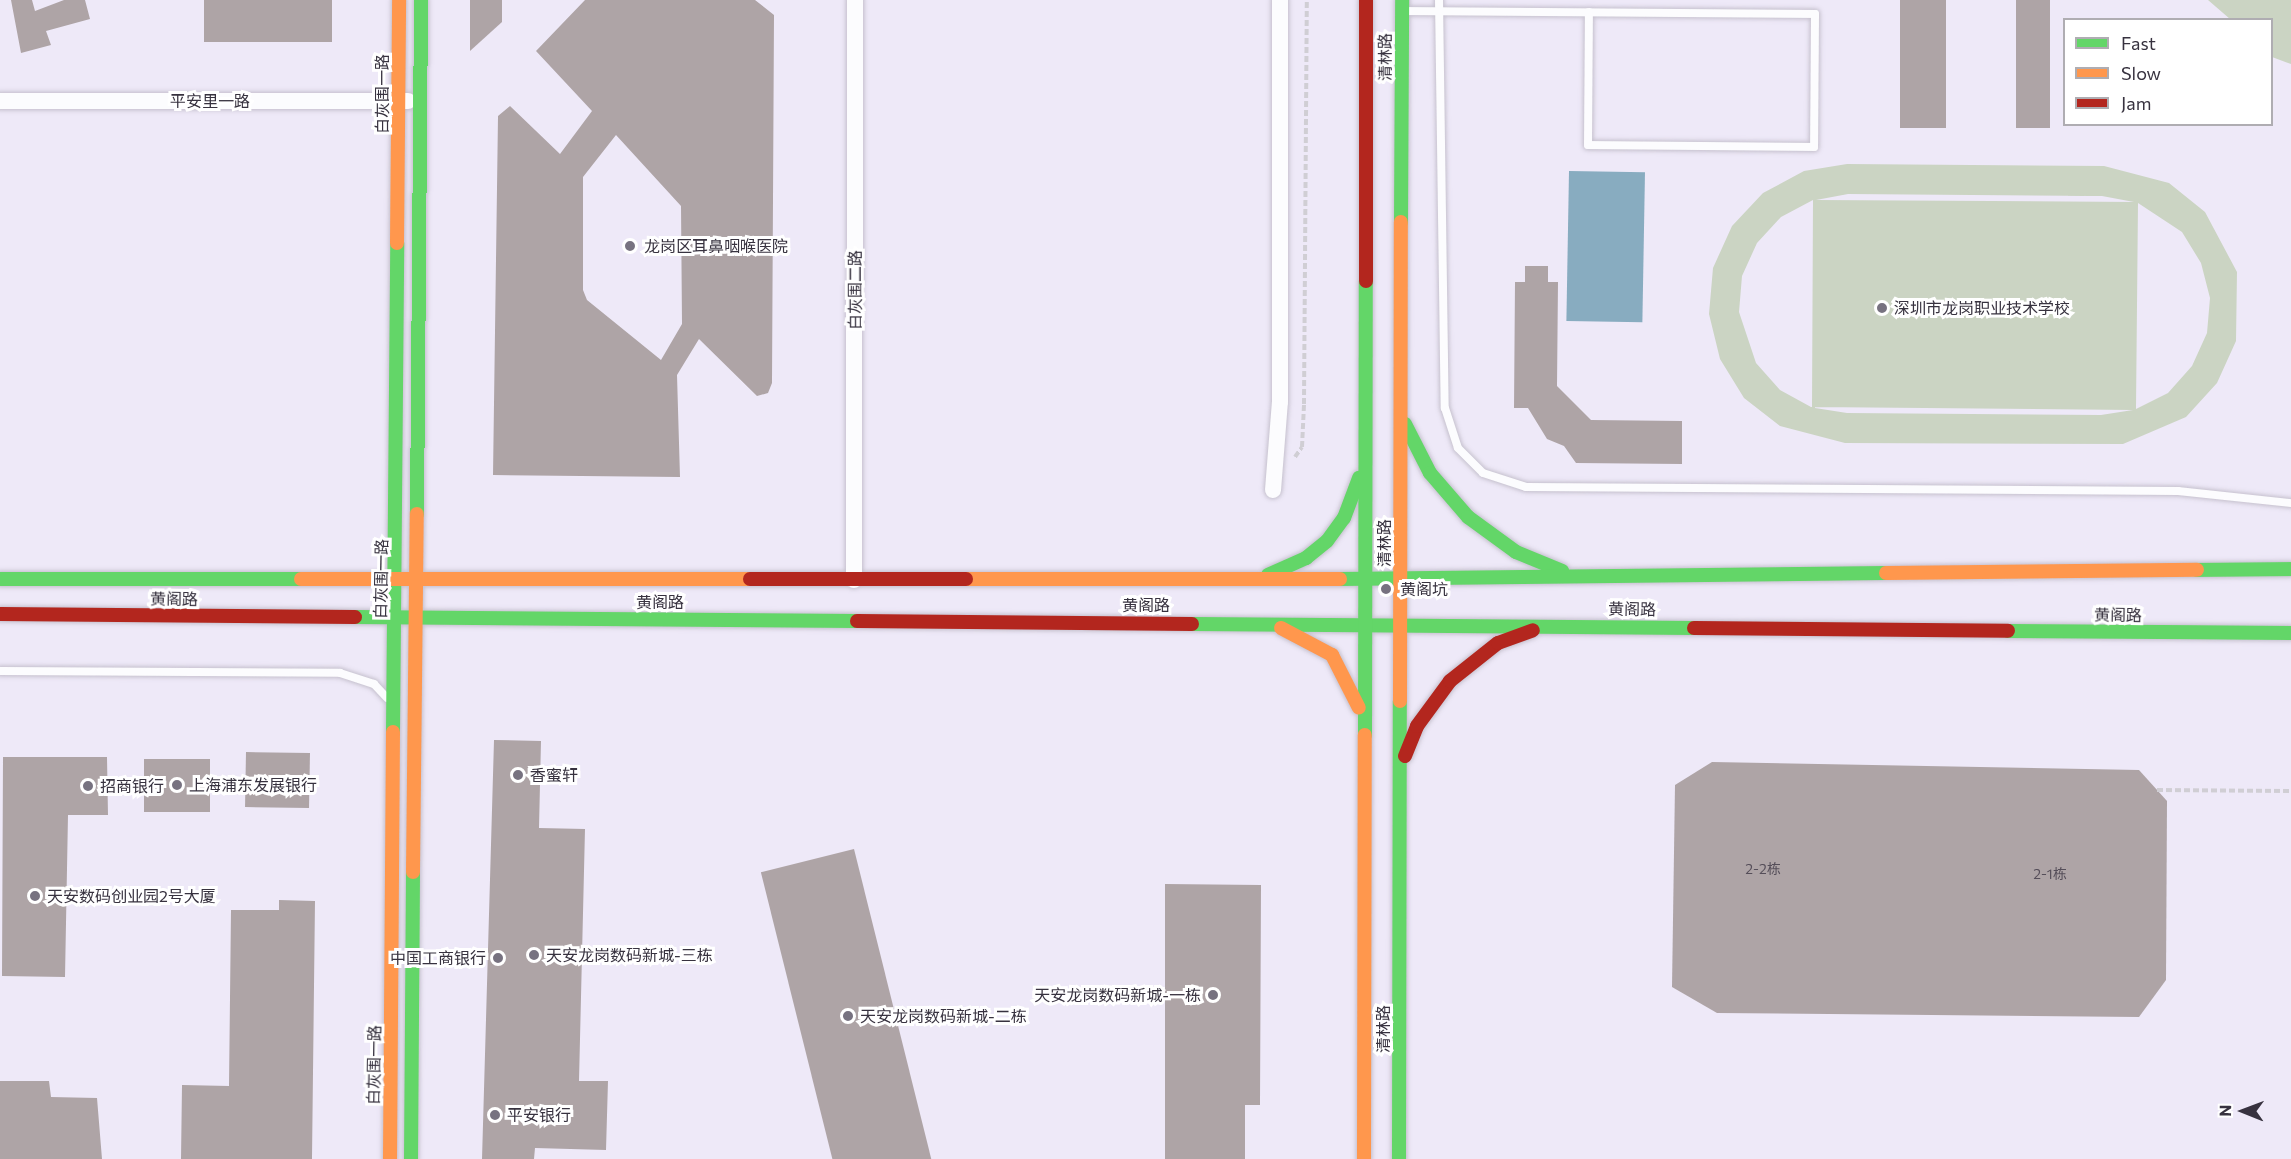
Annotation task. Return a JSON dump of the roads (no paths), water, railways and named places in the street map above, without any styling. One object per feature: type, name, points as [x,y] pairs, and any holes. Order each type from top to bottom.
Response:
[{"type":"main road","name":"白灰围一路","points":[[390,1159],[398,581],[399,0]]},
{"type":"main road","points":[[411,1159],[419,581],[421,0]]},
{"type":"main road","name":"清林路","points":[[1366,0],[1383,239],[1401,414],[1399,1159]]},
{"type":"main road","name":"清林路","points":[[1364,1159],[1365,454],[1402,5]]},
{"type":"main road","points":[[1401,414],[1430,472],[1468,517],[1516,552],[1582,576]]},
{"type":"main road","points":[[1252,579],[1279,572],[1327,541],[1348,507],[1365,454]]},
{"type":"main road","name":"黄阁路","points":[[0,579],[398,581],[1252,579],[2291,569]]},
{"type":"main road","name":"黄阁路","points":[[0,614],[1400,623],[2291,633]]},
{"type":"main road","points":[[1252,622],[1309,638],[1332,656],[1348,678],[1365,738]]},
{"type":"main road","points":[[1400,776],[1417,726],[1450,681],[1498,644],[1553,625]]},
{"type":"street","name":"白灰围二路","points":[[854,580],[855,0]]},
{"type":"street","points":[[1272,490],[1280,402],[1280,0]]},
{"type":"street","name":"平安里一路","points":[[0,101],[421,100]]},
{"type":"lane","points":[[1439,0],[1444,408],[1458,448],[1483,472],[1526,487],[2178,490],[2291,503]]},
{"type":"lane","points":[[1402,5],[1439,11],[1589,12],[1815,14],[1814,147],[1588,145],[1589,12]]},
{"type":"lane","points":[[0,671],[340,673],[374,684],[396,714]]},
{"type":"water","points":[[1569,171],[1645,172],[1642,322],[1566,321]]},
{"type":"place","name":"龙岗区耳鼻咽喉医院","points":[[630,246]]},
{"type":"place","name":"深圳市龙岗职业技术学校","points":[[1882,308]]},
{"type":"place","name":"黄阁坑","points":[[1386,589]]},
{"type":"place","name":"香蜜轩","points":[[518,775]]},
{"type":"place","name":"上海浦东发展银行","points":[[177,785]]},
{"type":"place","name":"招商银行","points":[[88,786]]},
{"type":"place","name":"天安数码创业园2号大厦","points":[[35,896]]},
{"type":"place","name":"天安龙岗数码新城-三栋","points":[[534,955]]},
{"type":"place","name":"中国工商银行","points":[[498,958]]},
{"type":"place","name":"天安龙岗数码新城-一栋","points":[[1213,995]]},
{"type":"place","name":"天安龙岗数码新城-二栋","points":[[848,1016]]},
{"type":"place","name":"平安银行","points":[[495,1115]]}]
